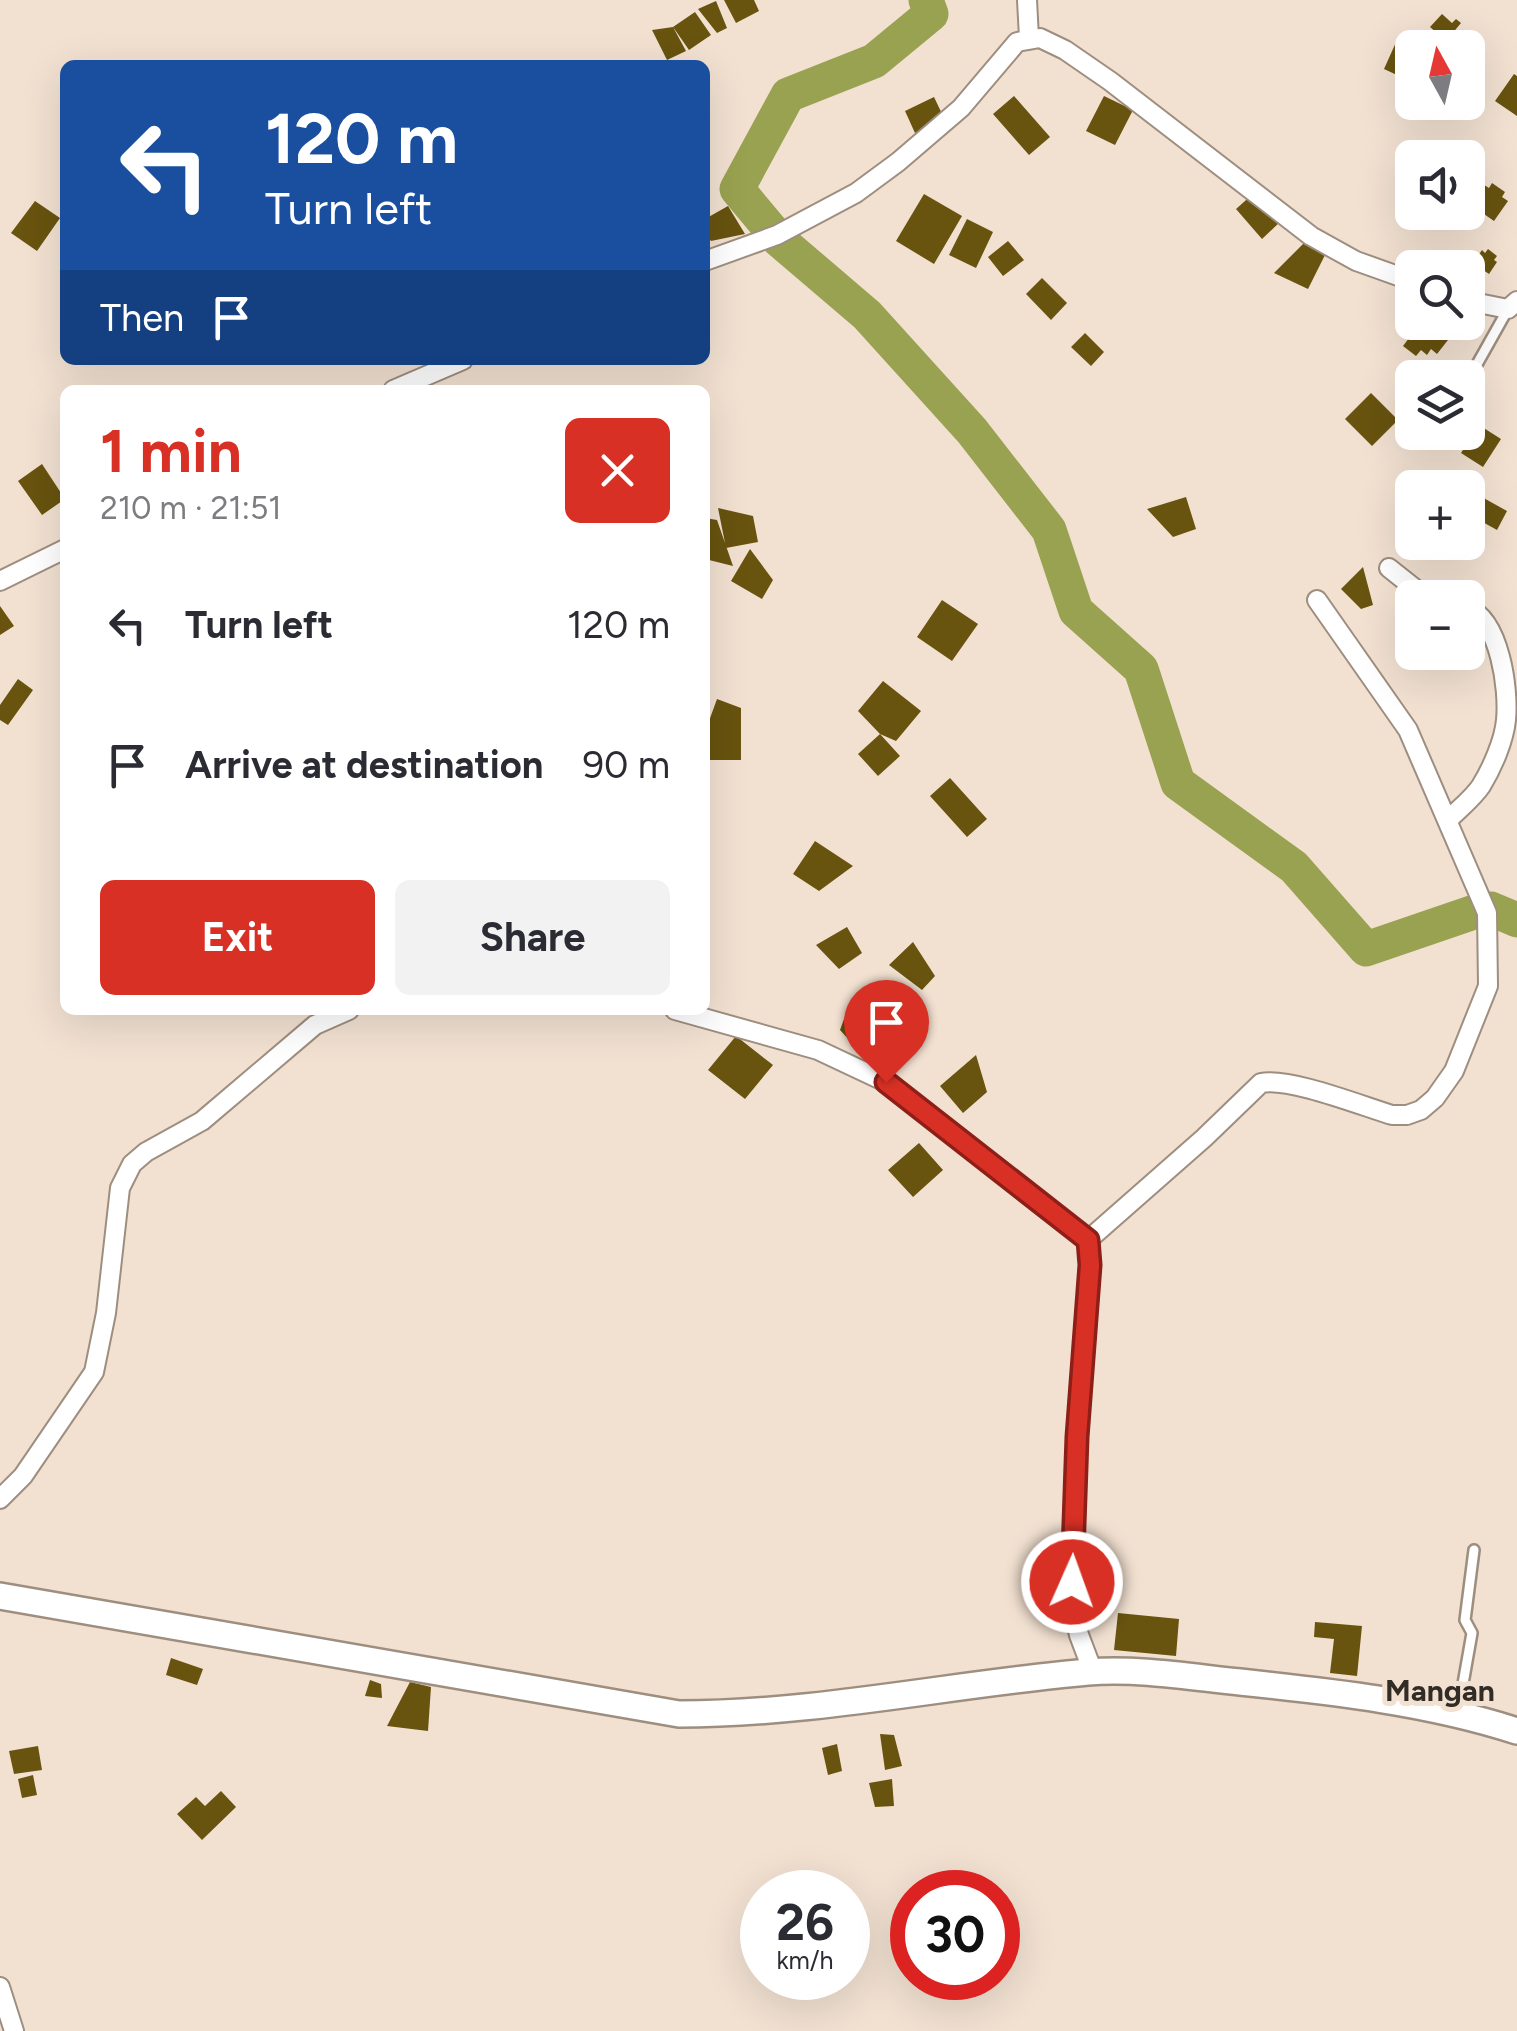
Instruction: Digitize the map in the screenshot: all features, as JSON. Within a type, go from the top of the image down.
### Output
[{"type":"street","points":[[1027,0],[1029,38]]},
{"type":"street","points":[[710,259],[776,235],[856,192],[961,108],[1016,42],[1040,38],[1110,81],[1311,236],[1356,261],[1395,276]]},
{"type":"street","points":[[1485,303],[1512,305]]},
{"type":"street","points":[[405,385],[451,365]]},
{"type":"street","points":[[0,581],[60,551]]},
{"type":"street","points":[[1389,568],[1404,580]]},
{"type":"street","points":[[1088,1240],[1261,1083],[1279,1082],[1392,1115],[1421,1110],[1454,1071],[1488,986],[1487,913],[1408,730],[1316,600]]},
{"type":"street","points":[[1448,820],[1480,788],[1506,722],[1499,649],[1485,626]]},
{"type":"street","points":[[0,1499],[23,1476],[94,1372],[106,1313],[120,1188],[132,1164],[202,1121],[315,1025],[338,1015]]},
{"type":"street","points":[[693,1015],[818,1050],[886,1082],[1088,1240],[1090,1265],[1077,1437],[1071,1602],[1079,1636],[1094,1672]]},
{"type":"street","points":[[0,1596],[679,1714],[740,1714],[1094,1672],[1182,1676],[1334,1692],[1458,1712],[1517,1730]]},
{"type":"street","points":[[0,1987],[14,2031]]},
{"type":"lane","points":[[1479,360],[1512,305]]},
{"type":"lane","points":[[1458,1712],[1471,1640],[1472,1629],[1465,1620],[1474,1550]]},
{"type":"building","points":[[724,0],[754,0],[759,11],[736,23]]},
{"type":"building","points":[[716,1],[727,28],[717,33],[698,9]]},
{"type":"building","points":[[695,12],[711,35],[689,50],[673,27]]},
{"type":"building","points":[[1442,14],[1452,23],[1456,19],[1461,23],[1455,30],[1430,27]]},
{"type":"building","points":[[673,27],[686,51],[667,60],[652,30]]},
{"type":"building","points":[[1395,44],[1395,74],[1384,69]]},
{"type":"building","points":[[1514,74],[1517,76],[1517,116],[1495,101]]},
{"type":"building","points":[[1014,96],[1050,137],[1029,155],[993,114]]},
{"type":"building","points":[[1104,96],[1133,110],[1115,145],[1086,131]]},
{"type":"building","points":[[934,97],[944,118],[915,133],[905,111]]},
{"type":"building","points":[[1492,183],[1505,192],[1502,197],[1508,201],[1494,221],[1485,215],[1485,185],[1489,188]]},
{"type":"building","points":[[1255,192],[1281,221],[1262,239],[1236,209]]},
{"type":"building","points":[[924,194],[962,216],[934,264],[896,241]]},
{"type":"building","points":[[35,201],[60,218],[37,251],[11,233]]},
{"type":"building","points":[[728,206],[745,234],[711,241],[710,216]]},
{"type":"building","points":[[967,219],[993,232],[976,268],[949,255]]},
{"type":"building","points":[[1311,236],[1327,251],[1308,289],[1274,273]]},
{"type":"building","points":[[1008,241],[1024,260],[1003,276],[988,257]]},
{"type":"building","points":[[1488,249],[1497,256],[1489,274],[1485,271]]},
{"type":"building","points":[[1042,278],[1067,303],[1051,320],[1026,294]]},
{"type":"building","points":[[1085,333],[1104,352],[1091,366],[1071,347]]},
{"type":"building","points":[[1408,340],[1448,340],[1437,354],[1431,349],[1427,355],[1421,350],[1416,356],[1403,346]]},
{"type":"building","points":[[1371,393],[1395,417],[1395,423],[1372,446],[1345,419]]},
{"type":"building","points":[[1485,429],[1501,439],[1483,467],[1461,453],[1485,450]]},
{"type":"building","points":[[42,464],[60,491],[60,502],[42,515],[18,481]]},
{"type":"building","points":[[1186,497],[1196,529],[1173,537],[1147,509]]},
{"type":"building","points":[[1485,499],[1507,511],[1497,530],[1485,523]]},
{"type":"building","points":[[718,508],[753,516],[758,542],[726,548]]},
{"type":"building","points":[[710,519],[717,520],[733,566],[710,560]]},
{"type":"building","points":[[750,549],[773,580],[762,599],[731,581]]},
{"type":"building","points":[[1363,567],[1373,605],[1361,609],[1341,589]]},
{"type":"building","points":[[942,600],[978,624],[952,661],[917,637]]},
{"type":"building","points":[[0,606],[14,626],[0,635]]},
{"type":"building","points":[[18,679],[33,690],[8,725],[0,720],[0,705]]},
{"type":"building","points":[[883,681],[921,711],[896,741],[880,734],[858,711]]},
{"type":"building","points":[[717,699],[741,708],[741,760],[710,760],[710,718]]},
{"type":"building","points":[[880,734],[900,756],[878,776],[858,754]]},
{"type":"building","points":[[950,778],[987,819],[967,837],[930,796]]},
{"type":"building","points":[[815,841],[853,866],[819,891],[793,874]]},
{"type":"building","points":[[847,927],[862,953],[839,969],[816,945]]},
{"type":"building","points":[[913,942],[935,976],[922,990],[889,965]]},
{"type":"building","points":[[850,1003],[899,1022],[863,1055],[840,1030]]},
{"type":"building","points":[[736,1036],[773,1065],[745,1099],[708,1070]]},
{"type":"building","points":[[976,1055],[987,1092],[963,1113],[940,1086]]},
{"type":"building","points":[[919,1143],[943,1170],[913,1197],[888,1170]]},
{"type":"building","points":[[1118,1613],[1179,1619],[1176,1656],[1114,1650]]},
{"type":"building","points":[[1315,1622],[1362,1626],[1357,1676],[1330,1673],[1334,1639],[1314,1637]]},
{"type":"building","points":[[171,1658],[203,1669],[197,1685],[166,1675]]},
{"type":"building","points":[[370,1680],[381,1684],[382,1698],[365,1696]]},
{"type":"building","points":[[410,1682],[431,1687],[428,1731],[387,1726]]},
{"type":"building","points":[[880,1734],[894,1735],[902,1766],[885,1770]]},
{"type":"building","points":[[837,1744],[842,1771],[828,1775],[822,1748]]},
{"type":"building","points":[[38,1746],[42,1770],[14,1774],[9,1751]]},
{"type":"building","points":[[33,1775],[37,1795],[22,1798],[18,1779]]},
{"type":"building","points":[[892,1779],[894,1806],[875,1807],[869,1783]]},
{"type":"building","points":[[221,1791],[236,1807],[202,1840],[177,1814],[196,1797],[205,1806]]},
{"type":"waterway","points":[[772,231],[737,189],[788,95],[874,61],[931,14],[926,0]]},
{"type":"waterway","points":[[778,239],[867,315],[972,431],[1049,530],[1076,611],[1141,669],[1178,783],[1294,867],[1366,949],[1480,910]]},
{"type":"waterway","points":[[1491,909],[1517,920]]},
{"type":"district","name":"Mangan","points":[[1440,1690]]},
{"type":"route","points":[[886,1082],[1088,1240],[1090,1265],[1077,1437],[1072,1582]]}]
